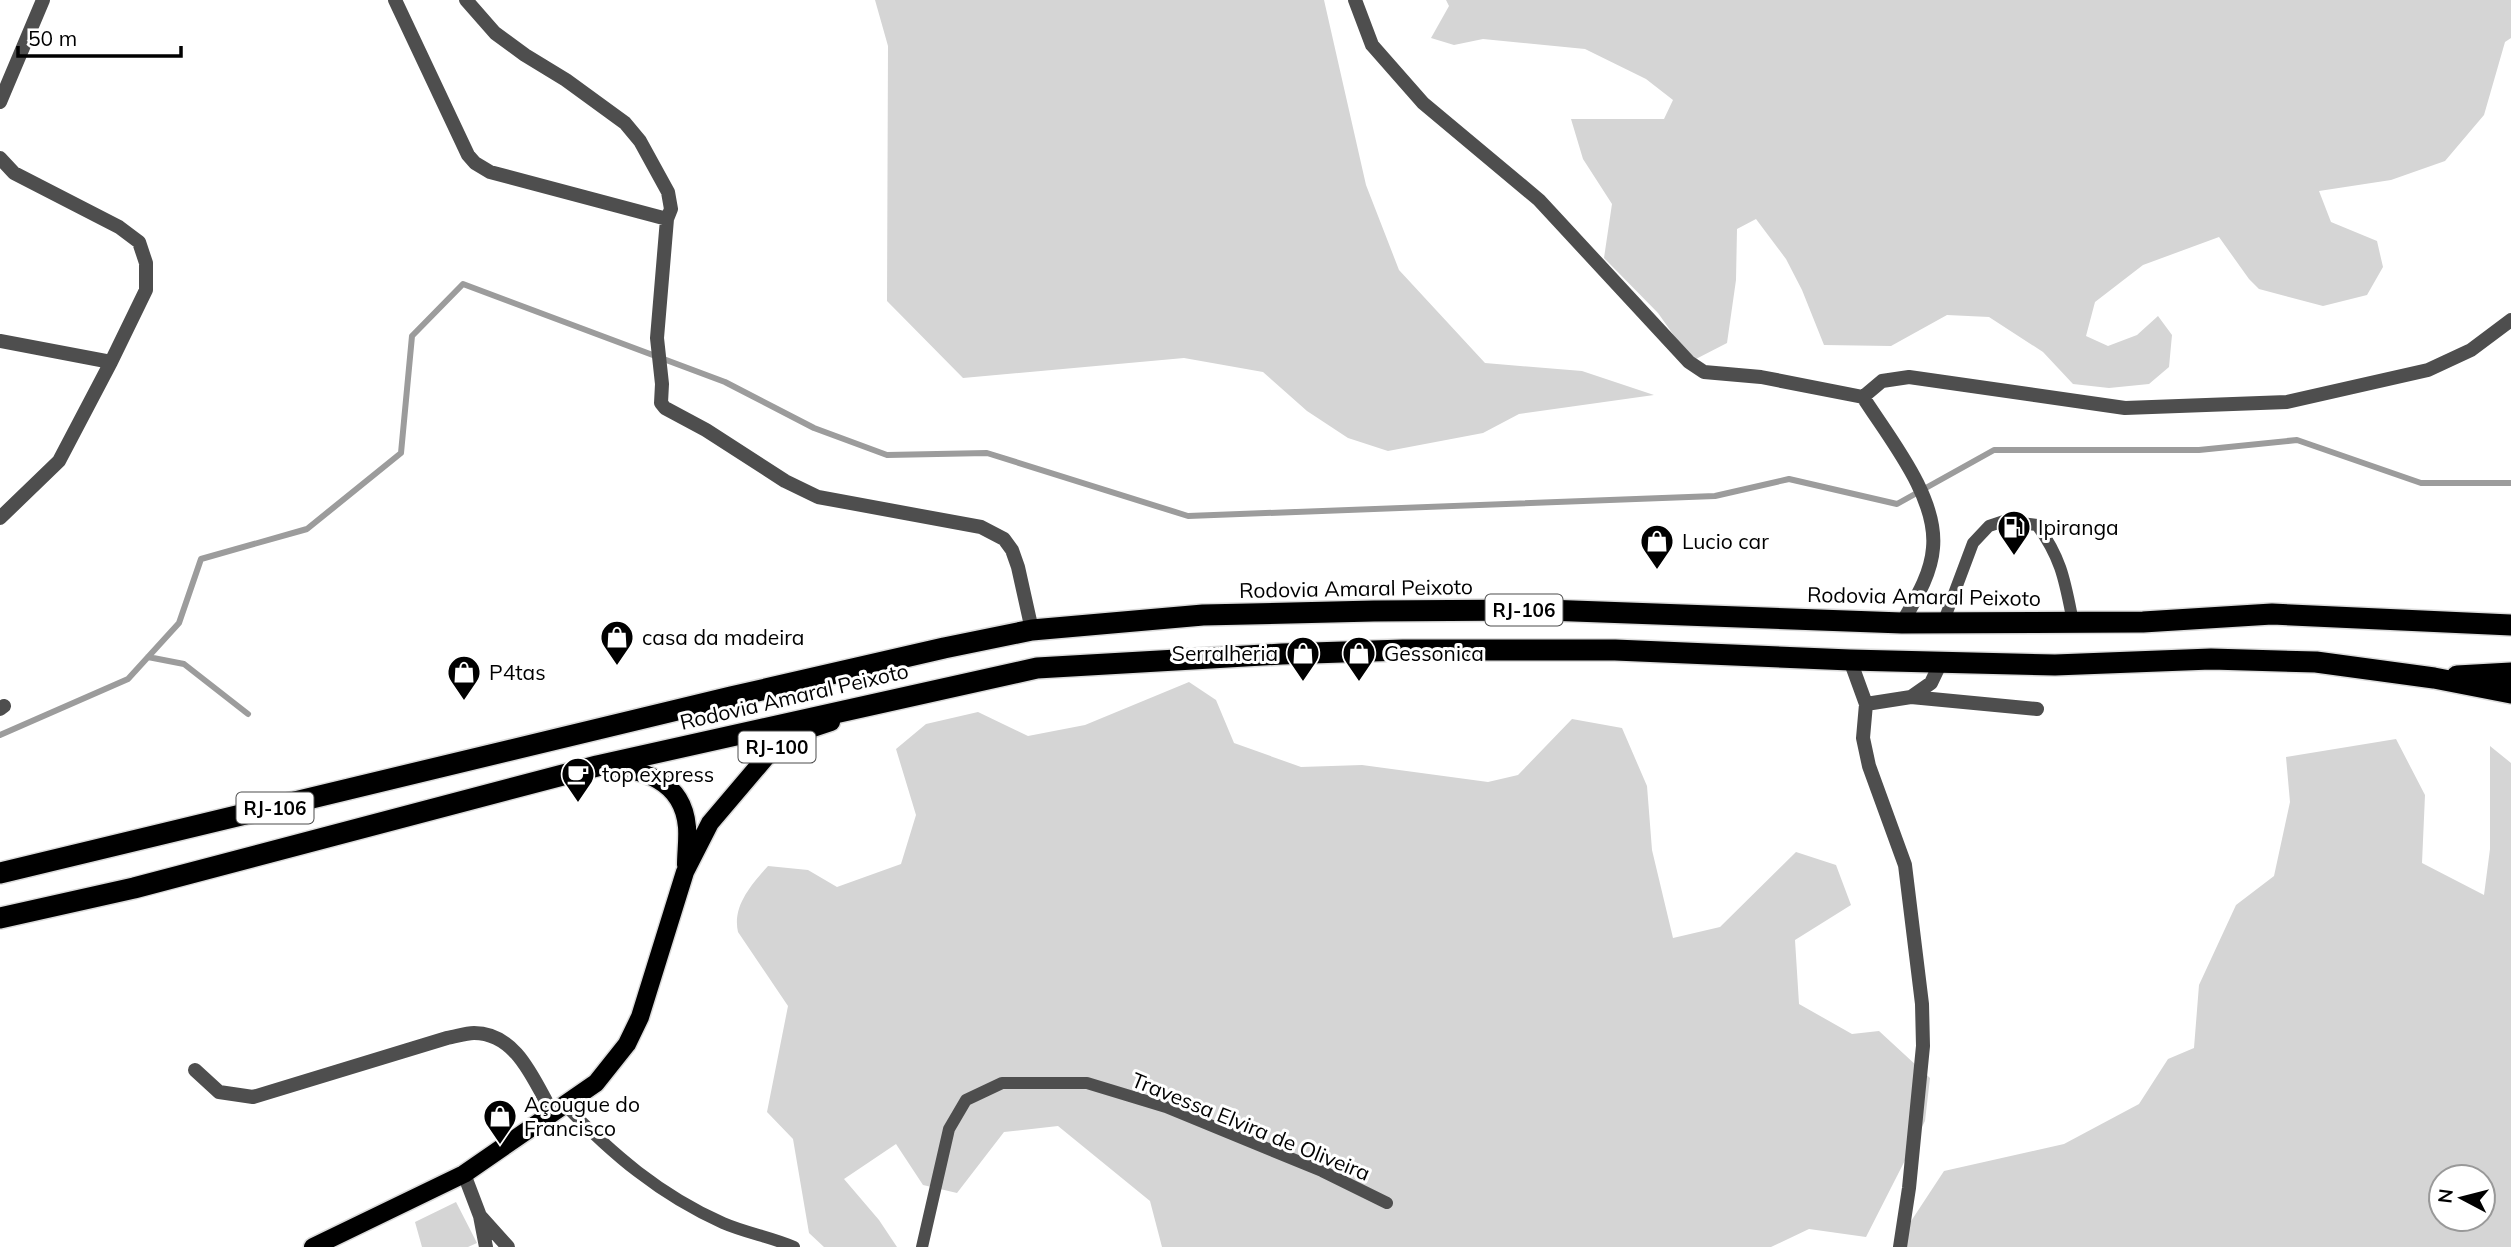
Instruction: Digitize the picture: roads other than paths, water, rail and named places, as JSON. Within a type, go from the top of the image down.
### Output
[{"type":"highway","name":"Rodovia Amaral Peixoto","points":[[0,873],[904,657],[1032,630],[1203,615],[1388,611],[1597,611],[1902,624],[2143,622],[2272,614],[2511,625]]},
{"type":"highway","points":[[2442,621],[2483,637],[2511,639]]},
{"type":"highway","name":"Rodovia Amaral Peixoto","points":[[597,766],[1037,668],[1282,654],[1403,650],[1615,650],[2055,665],[2211,659],[2316,662],[2434,678],[2511,693]]},
{"type":"highway","points":[[2434,678],[2504,671],[2511,673]]},
{"type":"highway","name":"RJ-106","points":[[0,918],[134,888],[597,766]]},
{"type":"main road","name":"RJ-100","points":[[313,1247],[464,1174],[596,1083],[627,1044],[640,1017],[685,872],[710,823],[772,750],[804,731],[924,692]]},
{"type":"main road","name":"RJ-100","points":[[597,766],[643,774],[674,791],[687,826],[685,872]]},
{"type":"street","points":[[0,102],[43,0]]},
{"type":"street","points":[[395,0],[456,132],[475,163],[490,172],[667,219]]},
{"type":"street","points":[[466,0],[495,33],[625,123],[640,141],[668,192],[671,209],[667,219],[657,338],[662,384],[661,403],[665,408],[706,430],[785,481],[818,497],[981,527],[1004,539],[1012,550],[1018,567],[1032,630]]},
{"type":"street","points":[[1355,0],[1372,45],[1423,103],[1539,200],[1689,362],[1704,372],[1761,377],[1863,397],[1912,474],[1932,523],[1933,549],[1922,587],[1902,624]]},
{"type":"street","points":[[0,158],[13,173],[119,227],[139,242],[146,262],[146,290],[59,461],[0,518]]},
{"type":"street","points":[[1863,397],[1882,381],[1909,377],[2125,408],[2287,402],[2428,370],[2471,350],[2511,320]]},
{"type":"street","points":[[0,341],[111,362]]},
{"type":"street","points":[[1850,660],[1866,705],[1863,738],[1869,766],[1905,865],[1922,1004],[1923,1046],[1909,1188],[1900,1247]]},
{"type":"street","points":[[1911,697],[1931,683],[1941,662]]},
{"type":"street","points":[[1866,705],[1911,697],[2037,709]]},
{"type":"street","points":[[195,1070],[219,1092],[253,1097],[447,1038],[474,1033],[503,1039],[559,1109]]},
{"type":"street","points":[[464,1174],[480,1216],[486,1247]]},
{"type":"street","points":[[480,1216],[508,1247]]},
{"type":"lane","points":[[1943,623],[1973,543],[1989,526],[2004,521],[2036,525],[2051,544],[2063,570],[2073,622]]},
{"type":"lane","name":"Travessa Elvira de Oliveira","points":[[922,1247],[949,1129],[966,1100],[1002,1083],[1087,1083],[1166,1107],[1322,1171],[1387,1203]]},
{"type":"lane","points":[[559,1109],[666,1194],[725,1224],[794,1247]]},
{"type":"waterway","points":[[0,735],[128,679],[179,623],[201,559],[307,529],[401,453],[412,336],[463,284],[725,382],[814,428],[887,455],[987,453],[1188,516],[1715,496],[1789,479],[1897,504],[1994,450],[2199,450],[2297,440],[2421,483],[2511,483]]},
{"type":"waterway","points":[[148,657],[184,664],[248,714]]},
{"type":"place","name":"Ipiranga","points":[[2014,557]]},
{"type":"place","name":"Lucio car","points":[[1657,571]]},
{"type":"place","name":"casa da madeira","points":[[617,667]]},
{"type":"place","name":"Serralheria","points":[[1303,683]]},
{"type":"place","name":"Gessonica","points":[[1359,683]]},
{"type":"place","name":"P4tas","points":[[464,702]]},
{"type":"place","name":"top express","points":[[578,804]]},
{"type":"place","name":"Açougue do Francisco","points":[[500,1146]]}]
